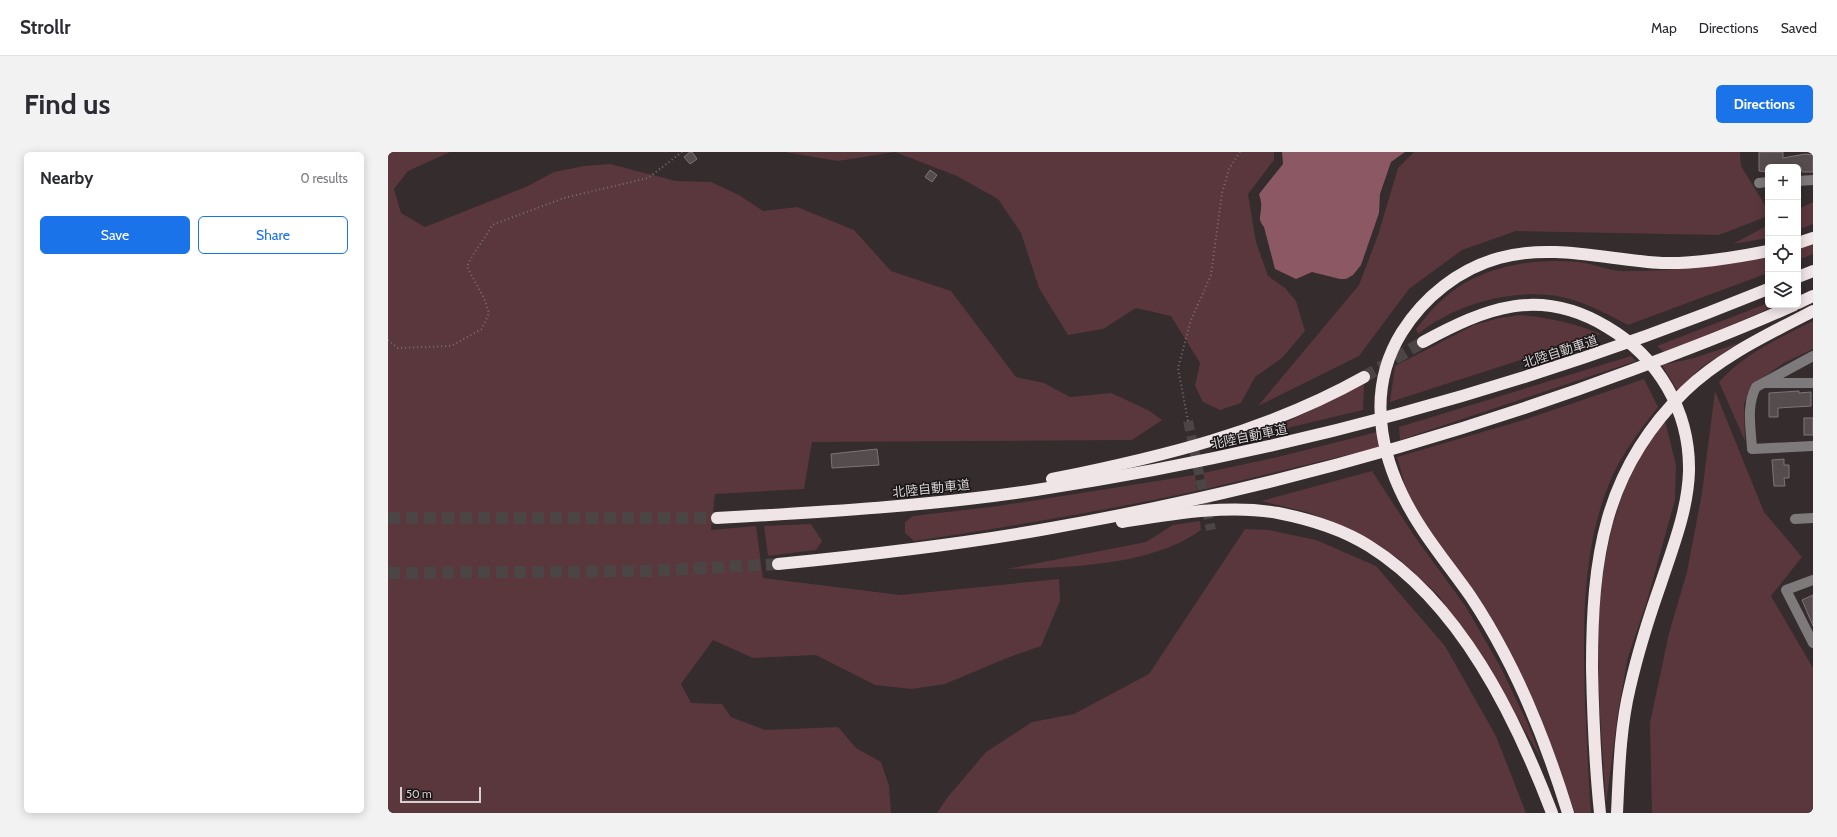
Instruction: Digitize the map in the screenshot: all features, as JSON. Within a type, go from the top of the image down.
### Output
[{"type":"highway","points":[[1801,242],[1813,238]]},
{"type":"highway","points":[[1568,813],[1544,740],[1505,655],[1470,597],[1422,529],[1395,482],[1388,463],[1382,436],[1380,403],[1382,384],[1395,344],[1421,306],[1458,275],[1480,264],[1501,257],[1525,253],[1578,254],[1662,263],[1732,258],[1765,252]]},
{"type":"highway","points":[[1801,276],[1813,271]]},
{"type":"highway","name":"北陸自動車道","points":[[717,518],[823,512],[941,502],[1034,490],[1133,474],[1312,437],[1504,384],[1674,326],[1765,290]]},
{"type":"highway","points":[[1801,302],[1813,296]]},
{"type":"highway","points":[[1423,342],[1461,321],[1479,314],[1514,306],[1546,305],[1572,311],[1596,320],[1617,333],[1637,349],[1654,366],[1674,399],[1682,420],[1688,446],[1689,471],[1685,502],[1678,532],[1649,616],[1630,688],[1619,751],[1617,813]]},
{"type":"highway","points":[[778,564],[864,555],[1037,530],[1139,511],[1235,490],[1347,462],[1458,430],[1565,395],[1670,356],[1787,308]]},
{"type":"highway","points":[[1600,813],[1593,728],[1594,595],[1602,536],[1618,486],[1646,437],[1664,413],[1685,390],[1707,372],[1736,353],[1813,311]]},
{"type":"highway","points":[[941,502],[1116,466],[1221,439],[1268,423],[1364,378]]},
{"type":"highway","points":[[864,555],[912,554],[1048,536],[1175,514],[1214,510],[1277,513],[1309,520],[1368,545],[1419,585],[1440,610],[1460,635],[1504,706],[1523,745],[1552,813]]},
{"type":"street","points":[[1801,181],[1813,180]]},
{"type":"street","points":[[1813,356],[1756,387],[1752,395],[1749,408],[1752,449],[1813,446]]},
{"type":"street","points":[[1763,384],[1813,383]]},
{"type":"street","points":[[1794,519],[1813,518]]},
{"type":"street","points":[[1813,580],[1786,590],[1813,643]]},
{"type":"path","points":[[388,340],[398,348],[451,346],[482,329],[489,313],[484,298],[467,266],[472,255],[486,238],[492,225],[564,198],[648,178],[682,152]]},
{"type":"path","points":[[1188,421],[1178,368],[1191,320],[1211,275],[1222,192],[1229,169],[1240,152]]},
{"type":"shaded area","points":[[388,152],[450,152],[408,171],[394,189],[401,213],[425,227],[528,186],[554,172],[584,166],[610,164],[676,181],[711,182],[739,195],[763,211],[797,207],[854,230],[891,271],[951,291],[1016,377],[1044,383],[1070,397],[1111,393],[1148,410],[1162,420],[1132,440],[812,442],[804,489],[715,494],[711,530],[756,526],[763,578],[900,595],[1059,579],[1060,601],[1041,646],[1007,658],[945,684],[912,689],[875,685],[816,655],[753,658],[713,640],[681,684],[691,703],[722,704],[731,717],[765,730],[838,727],[856,748],[881,762],[889,786],[891,813],[388,813]]},
{"type":"shaded area","points":[[785,152],[895,152],[838,161]]},
{"type":"shaded area","points":[[895,152],[1274,152],[1274,160],[1248,194],[1256,242],[1268,276],[1285,288],[1296,301],[1305,331],[1282,358],[1255,377],[1241,403],[1220,410],[1203,402],[1195,386],[1200,363],[1171,316],[1136,308],[1103,329],[1068,335],[1039,288],[1021,233],[998,199],[957,176]]},
{"type":"shaded area","points":[[1282,152],[1405,152],[1391,162],[1380,194],[1379,213],[1361,265],[1353,275],[1346,279],[1340,279],[1312,272],[1296,279],[1275,269],[1264,227],[1260,219],[1261,204],[1259,194],[1283,164]]},
{"type":"shaded area","points":[[1414,152],[1740,152],[1741,166],[1765,205],[1765,217],[1719,235],[1516,231],[1462,250],[1409,289],[1359,356],[1258,406],[1359,285],[1378,235],[1398,168]]},
{"type":"shaded area","points":[[1813,202],[1813,224],[1801,229],[1801,208]]},
{"type":"shaded area","points":[[1765,227],[1765,239],[1733,244]]},
{"type":"shaded area","points":[[1813,242],[1813,254],[1801,259],[1801,247]]},
{"type":"shaded area","points":[[1765,257],[1765,274],[1628,325],[1579,302],[1558,296],[1531,294],[1514,295],[1479,302],[1447,316],[1418,334],[1416,329],[1435,307],[1456,288],[1489,272],[1524,263],[1560,261],[1583,263],[1620,271],[1676,269]]},
{"type":"shaded area","points":[[1765,304],[1765,308],[1769,308],[1665,353],[1657,346]]},
{"type":"shaded area","points":[[1521,315],[1562,322],[1601,334],[1390,402],[1395,366],[1474,325],[1499,318]]},
{"type":"shaded area","points":[[1813,321],[1813,349],[1784,363],[1752,385],[1744,404],[1745,441],[1719,382],[1751,354]]},
{"type":"shaded area","points":[[1739,343],[1702,367],[1677,390],[1662,365],[1694,358]]},
{"type":"shaded area","points":[[1631,356],[1636,361],[1400,440],[1399,427]]},
{"type":"shaded area","points":[[1644,379],[1658,407],[1639,432],[1616,468],[1602,504],[1594,531],[1589,559],[1584,616],[1584,645],[1585,701],[1591,813],[1575,813],[1540,715],[1506,646],[1465,578],[1428,529],[1407,493],[1397,457],[1520,421]]},
{"type":"shaded area","points":[[1364,384],[1363,410],[1279,430],[1261,432],[1281,425]]},
{"type":"shaded area","points":[[1715,391],[1764,512],[1802,557],[1771,596],[1813,668],[1813,813],[1652,813],[1650,723],[1669,633],[1687,572],[1702,493]]},
{"type":"shaded area","points":[[1665,421],[1676,465],[1675,500],[1647,601],[1628,657],[1618,712],[1606,804],[1598,655],[1600,605],[1606,555],[1618,508],[1637,463]]},
{"type":"shaded area","points":[[1377,432],[1380,447],[1206,489],[1203,473],[1278,457]]},
{"type":"shaded area","points":[[1372,471],[1413,534],[1466,607],[1500,666],[1527,722],[1542,760],[1483,658],[1438,595],[1399,559],[1352,530],[1307,512],[1261,501]]},
{"type":"shaded area","points":[[1195,475],[1197,491],[1162,498],[1056,518],[914,541],[905,533],[905,522],[913,516],[998,506]]},
{"type":"shaded area","points":[[1200,521],[1201,530],[1181,542],[1134,558],[1081,566],[1007,569],[1146,542],[1173,525]]},
{"type":"shaded area","points":[[811,524],[822,541],[816,550],[768,556],[764,526]]},
{"type":"shaded area","points":[[1245,529],[1269,530],[1316,540],[1376,566],[1445,646],[1496,736],[1526,813],[937,813],[947,798],[986,752],[1032,722],[1074,714],[1149,674]]},
{"type":"building","points":[[692,152],[697,159],[690,164],[684,157]]},
{"type":"building","points":[[1759,152],[1783,152],[1783,158],[1805,154],[1813,155],[1813,172],[1802,172],[1801,164],[1765,164],[1765,172],[1759,171]]},
{"type":"building","points":[[930,170],[937,175],[932,182],[925,177]]},
{"type":"building","points":[[1799,391],[1799,393],[1811,392],[1811,406],[1778,408],[1778,417],[1769,417],[1769,393]]},
{"type":"building","points":[[1804,418],[1813,418],[1813,435],[1804,435]]},
{"type":"building","points":[[877,449],[879,465],[832,468],[831,454]]},
{"type":"building","points":[[1784,459],[1784,465],[1789,465],[1789,478],[1784,478],[1785,486],[1774,486],[1772,460]]},
{"type":"building","points":[[1813,595],[1813,626],[1802,600]]},
{"type":"tunnel","points":[[1364,377],[1423,342]]},
{"type":"tunnel","points":[[1188,421],[1211,530]]},
{"type":"tunnel","points":[[388,518],[717,518]]},
{"type":"tunnel","points":[[388,573],[650,571],[778,564]]}]
